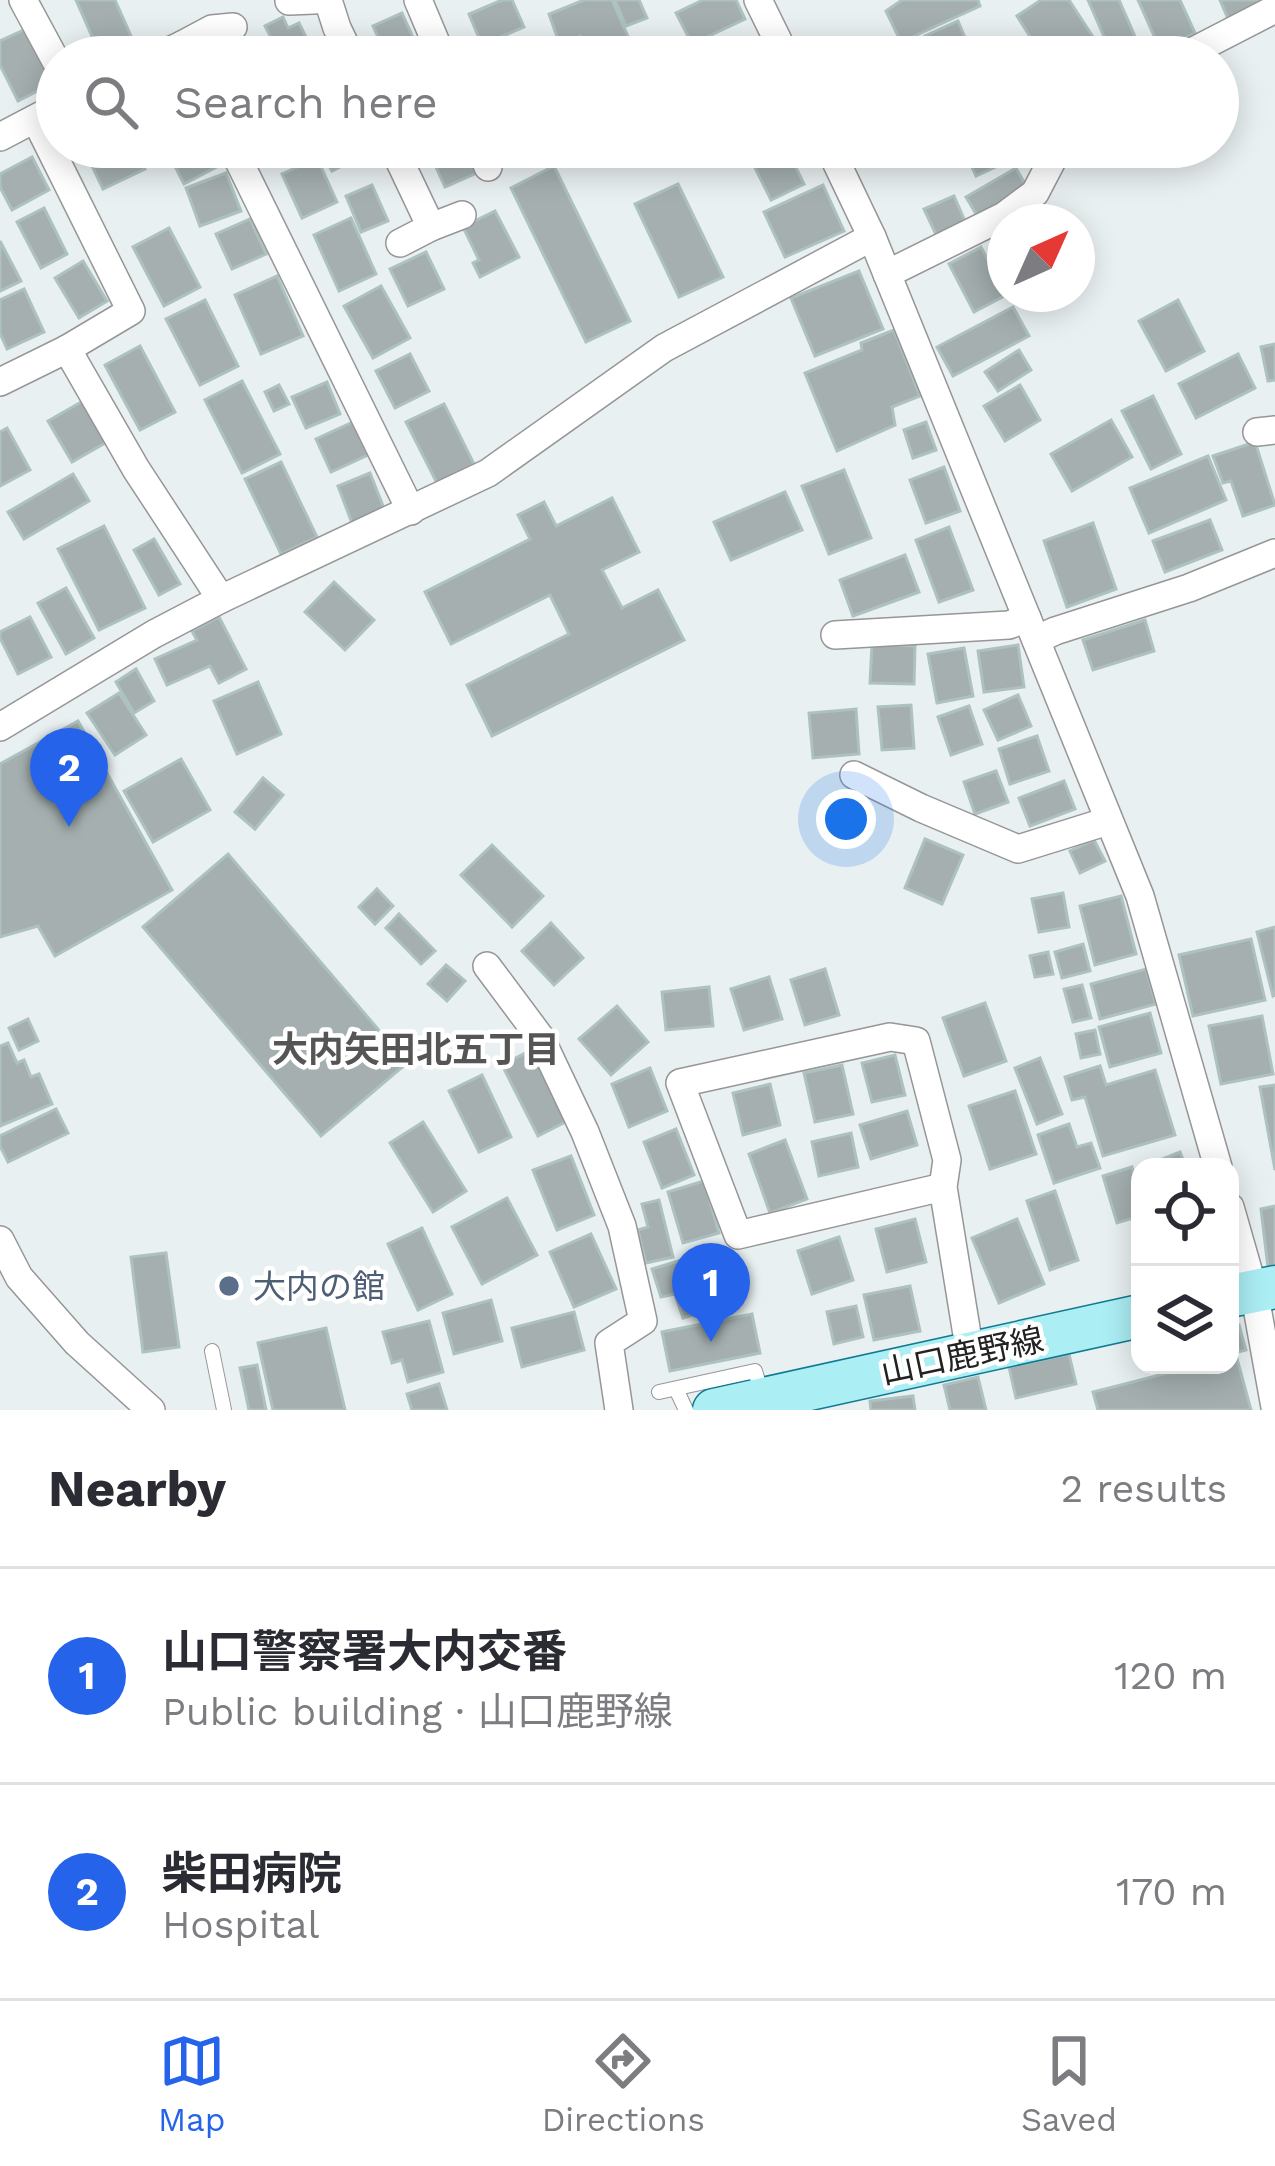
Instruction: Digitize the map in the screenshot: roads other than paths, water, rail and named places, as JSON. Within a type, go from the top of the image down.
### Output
[{"type":"main road","name":"山口鹿野線","points":[[714,1410],[1131,1318]]},
{"type":"street","points":[[23,0],[42,36]]},
{"type":"street","points":[[289,1],[314,0]]},
{"type":"street","points":[[328,0],[341,36]]},
{"type":"street","points":[[418,0],[433,36]]},
{"type":"street","points":[[758,0],[775,36]]},
{"type":"street","points":[[1223,36],[1275,9]]},
{"type":"street","points":[[202,36],[212,29],[233,27]]},
{"type":"street","points":[[0,137],[36,119]]},
{"type":"street","points":[[0,382],[68,349],[131,310],[69,168]]},
{"type":"street","points":[[242,168],[411,511]]},
{"type":"street","points":[[403,168],[431,227]]},
{"type":"street","points":[[839,168],[872,237],[1140,896],[1216,1158]]},
{"type":"street","points":[[887,274],[1004,216],[1035,193],[1048,168]]},
{"type":"street","points":[[400,243],[462,215]]},
{"type":"street","points":[[0,727],[221,598],[488,473],[664,348],[872,237]]},
{"type":"street","points":[[68,349],[136,469],[221,598]]},
{"type":"street","points":[[835,635],[1009,626],[1055,631],[1189,588],[1275,553]]},
{"type":"street","points":[[854,775],[1018,849],[1108,821]]},
{"type":"street","points":[[487,966],[540,1037],[622,1226],[643,1322],[609,1343],[620,1410]]},
{"type":"street","points":[[944,1187],[738,1235],[680,1083],[890,1037],[916,1041],[947,1160],[944,1187],[970,1353]]},
{"type":"street","points":[[0,1240],[19,1277],[77,1342],[151,1410]]},
{"type":"street","points":[[1239,1240],[1275,1407]]},
{"type":"lane","points":[[212,1352],[224,1410]]},
{"type":"lane","points":[[659,1392],[755,1371],[763,1398]]},
{"type":"lane","points":[[676,1389],[686,1410]]},
{"type":"place","name":"柴田病院","points":[[69,827]]},
{"type":"place","name":"大内の館","points":[[229,1286]]},
{"type":"place","name":"山口警察署大内交番","points":[[711,1342]]},
{"type":"district","name":"大内矢田北五丁目","points":[[416,1049]]}]
